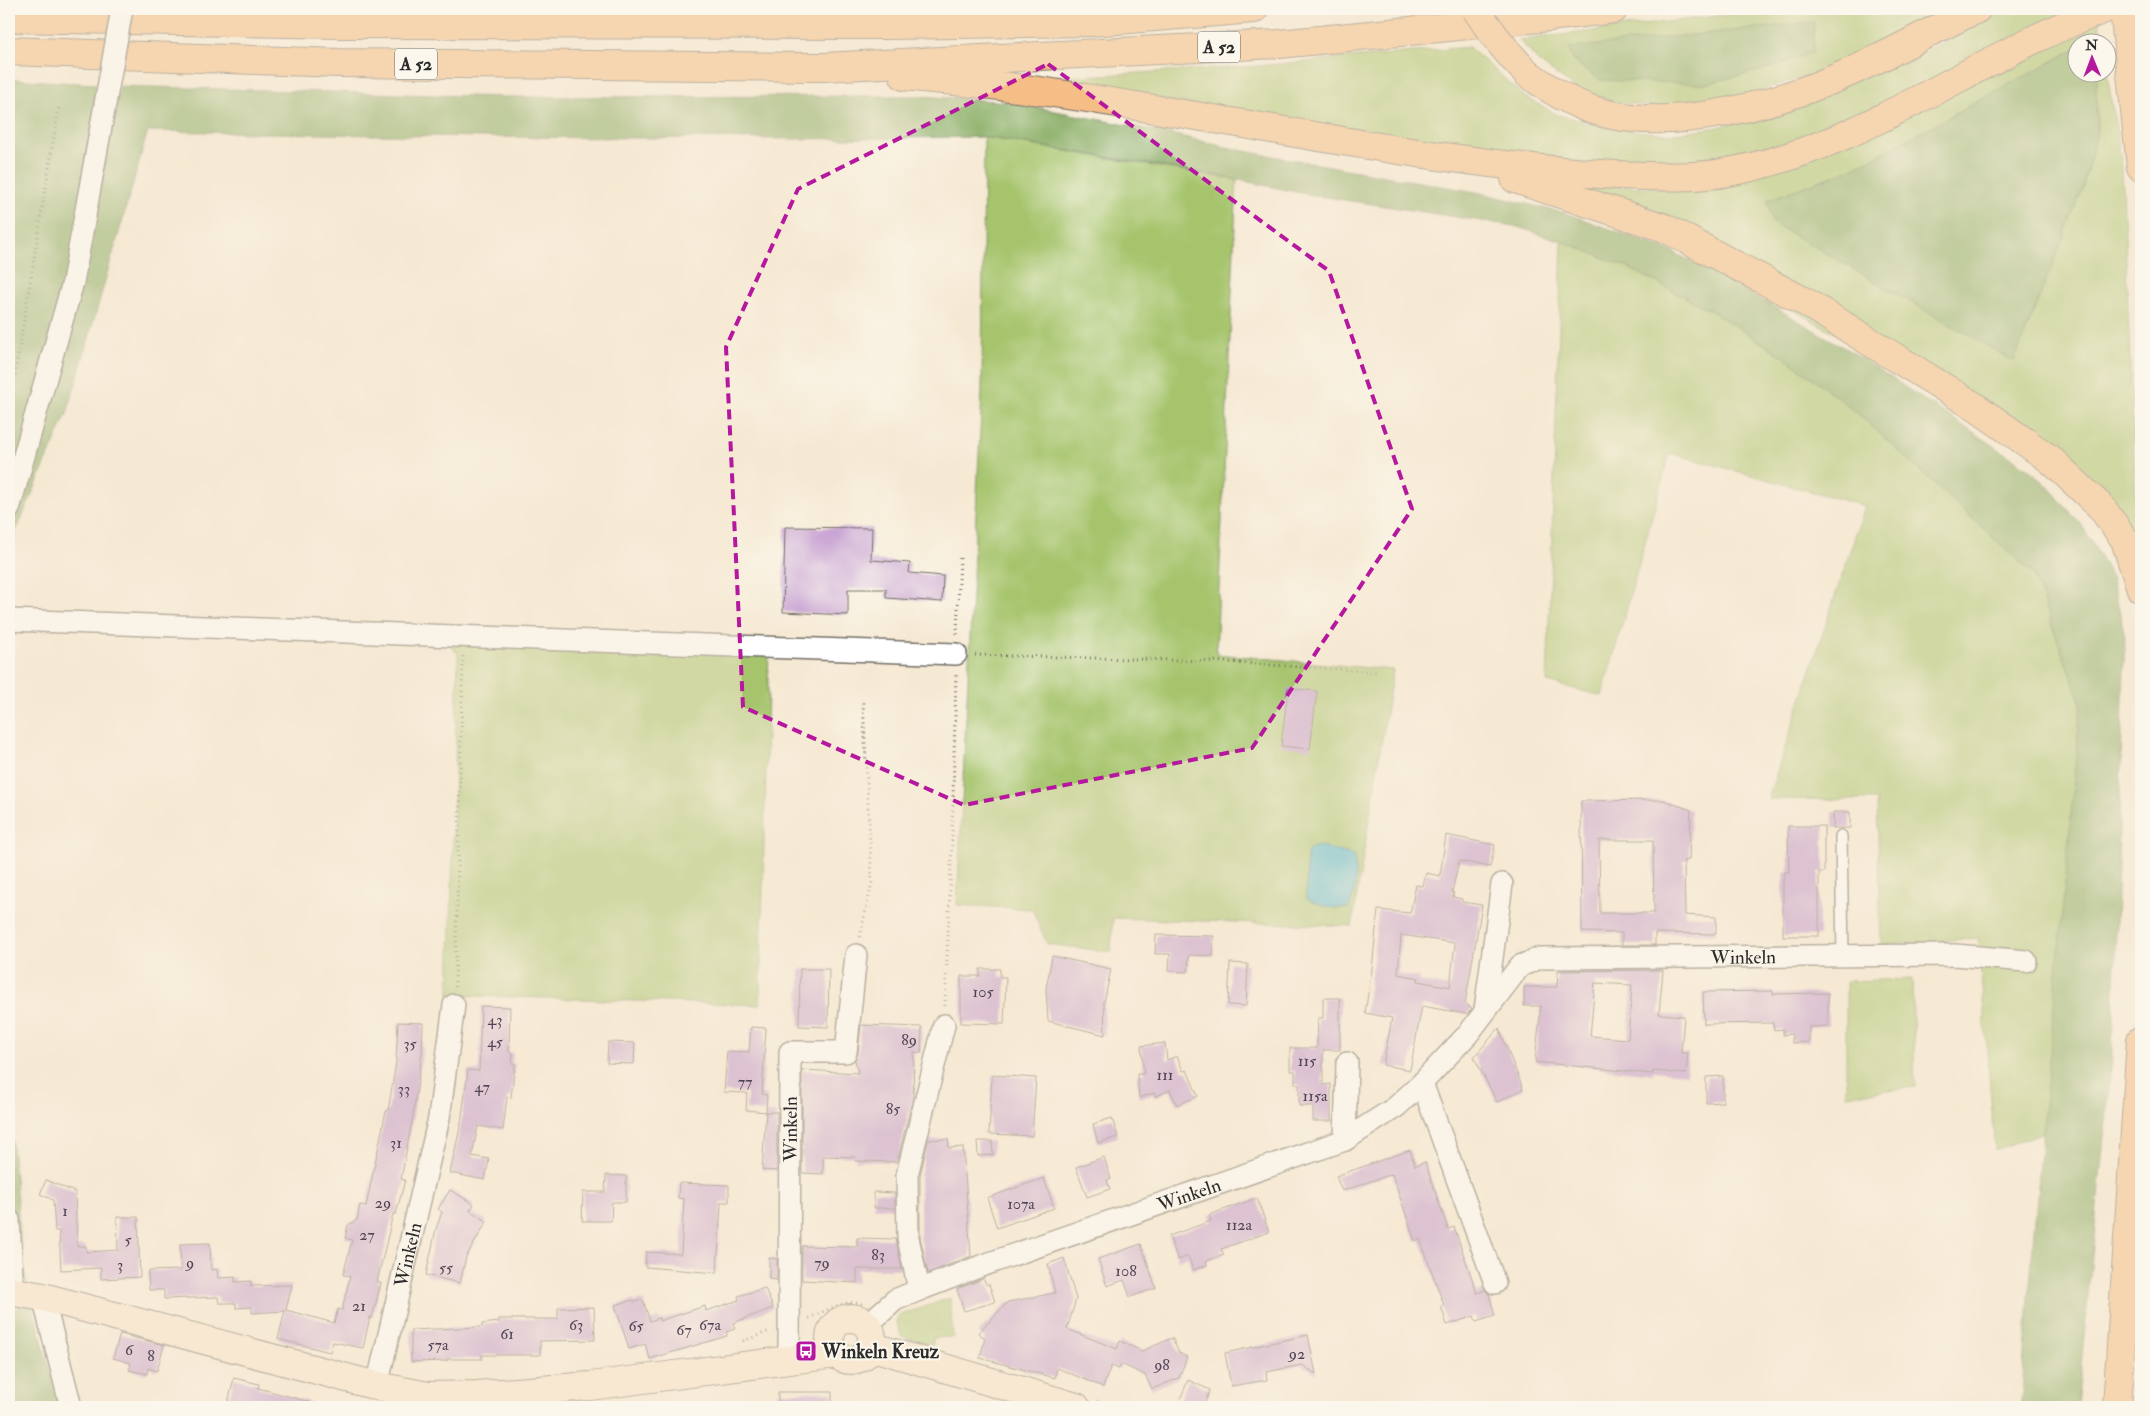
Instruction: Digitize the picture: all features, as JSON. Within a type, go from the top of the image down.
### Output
[{"type":"highway","points":[[887,26],[961,9]]},
{"type":"highway","name":"A 52","points":[[9,18],[349,24],[887,26],[1092,22],[1254,9]]},
{"type":"highway","points":[[1476,9],[1490,32],[1506,52],[1527,73],[1548,89],[1593,110],[1640,119],[1687,117],[1729,111],[1779,99],[1835,79],[1977,9]]},
{"type":"highway","name":"A 52","points":[[9,51],[339,63],[823,67],[1279,44],[1614,9]]},
{"type":"highway","points":[[823,67],[1044,92],[1447,158],[1588,173],[1655,176],[1727,173],[1804,152],[1850,134],[1901,110],[2043,34],[2105,9]]},
{"type":"highway","points":[[2124,9],[2141,166]]},
{"type":"highway","points":[[1447,158],[1564,193],[1665,228],[1807,303],[1897,358],[1974,406],[2052,460],[2066,473],[2101,507],[2125,540],[2141,590]]},
{"type":"highway","points":[[2117,1407],[2141,1040]]},
{"type":"street","points":[[9,509],[73,282],[122,9]]},
{"type":"street","points":[[9,620],[956,654]]},
{"type":"street","points":[[1485,1012],[1502,884]]},
{"type":"street","name":"Winkeln","points":[[789,1360],[790,1052],[846,1052],[856,955]]},
{"type":"street","name":"Winkeln","points":[[9,1291],[42,1297],[377,1386],[428,1396],[477,1395],[590,1386],[836,1354],[847,1360],[854,1360],[866,1355],[872,1329],[895,1300],[981,1266],[1345,1140],[1396,1106],[1422,1082],[1468,1034],[1520,966],[1540,958],[1955,955],[2026,961]]},
{"type":"street","name":"Winkeln","points":[[377,1386],[439,1118],[454,1005]]},
{"type":"street","points":[[919,1290],[908,1238],[907,1175],[944,1025]]},
{"type":"street","points":[[1345,1140],[1347,1063]]},
{"type":"street","points":[[1422,1082],[1495,1283]]},
{"type":"street","points":[[9,1220],[12,1275],[9,1291]]},
{"type":"street","points":[[42,1297],[71,1407]]},
{"type":"street","points":[[872,1329],[1083,1402]]},
{"type":"lane","points":[[1841,836],[1843,956]]},
{"type":"path","points":[[9,410],[59,107]]},
{"type":"path","points":[[944,1025],[952,841],[960,557]]},
{"type":"path","points":[[454,1005],[463,636]]},
{"type":"path","points":[[956,654],[1211,661],[1379,672]]},
{"type":"path","points":[[856,955],[868,908],[872,882],[863,702]]},
{"type":"path","points":[[735,1344],[844,1304],[856,1302],[867,1306],[872,1329]]},
{"type":"path","points":[[1083,1402],[1114,1407]]},
{"type":"highlighted area","points":[[1048,64],[1329,271],[1412,509],[1252,748],[964,805],[743,707],[726,347],[798,189]]},
{"type":"green space","points":[[1774,9],[1956,9],[1855,61],[1746,95],[1666,108],[1615,102],[1575,88],[1539,62],[1519,40]]},
{"type":"green space","points":[[2010,9],[2072,9],[1891,103],[1743,161],[1585,167],[1027,79],[1246,67],[1469,47],[1525,97],[1558,115],[1610,128],[1668,134],[1718,127],[1775,112],[1915,56]]},
{"type":"green space","points":[[2100,21],[2102,32],[2075,32]]},
{"type":"green space","points":[[1814,22],[1813,52],[1770,68],[1705,84],[1600,80],[1573,61],[1569,48]]},
{"type":"green space","points":[[2068,35],[2068,53],[1854,168],[1768,200],[2014,361],[2082,190],[2097,132],[2096,82],[2108,82],[2122,165],[2138,552],[2054,453],[1562,183],[1680,189],[2022,55]]},
{"type":"green space","points":[[2068,53],[2068,82],[2096,82],[2097,132],[2082,190],[2014,361],[1773,223],[1767,200],[1854,168]]},
{"type":"green space","points":[[9,79],[96,84],[92,130],[110,133],[120,86],[507,97],[921,96],[1010,102],[1162,132],[1244,151],[1476,192],[1565,213],[1672,251],[1757,297],[1855,354],[2026,467],[2046,484],[2083,527],[2111,575],[2125,636],[2112,1057],[2077,1407],[2021,1407],[2034,1230],[2081,703],[2033,574],[1854,410],[1789,360],[1710,310],[1627,267],[1562,241],[1514,226],[1306,194],[1215,175],[984,137],[793,139],[485,137],[148,131],[67,414],[9,547]]},
{"type":"green space","points":[[984,137],[1237,180],[1216,654],[1393,670],[1352,926],[1113,918],[1111,952],[1047,944],[1032,909],[957,905],[982,392]]},
{"type":"green space","points":[[1562,241],[1627,267],[1710,310],[1789,360],[1854,410],[2033,574],[2081,703],[2044,1132],[1995,1150],[1978,938],[1881,945],[1877,800],[1768,799],[1865,506],[1670,453],[1602,696],[1547,682]]},
{"type":"green space","points":[[447,642],[769,647],[760,1005],[449,995],[458,654]]},
{"type":"green space","points":[[1912,979],[1915,1087],[1846,1095],[1846,981]]},
{"type":"green space","points":[[9,1109],[23,1267],[59,1407],[9,1407]]},
{"type":"green space","points":[[950,1298],[953,1337],[933,1338],[933,1345],[901,1336],[896,1321],[898,1316]]},
{"type":"water","points":[[1317,846],[1353,855],[1356,882],[1349,908],[1327,907],[1316,904],[1306,898],[1307,855],[1310,849]]},
{"type":"building","points":[[785,527],[872,528],[871,560],[910,563],[909,573],[943,576],[942,602],[886,598],[886,589],[848,589],[848,615],[783,612]]},
{"type":"building","points":[[1288,688],[1317,691],[1310,749],[1281,746]]},
{"type":"building","points":[[1663,800],[1691,810],[1689,860],[1684,860],[1685,915],[1716,917],[1716,934],[1655,933],[1655,945],[1622,945],[1622,933],[1582,932],[1581,801]],"holes":[[[1599,840],[1653,840],[1654,913],[1600,913]]]},
{"type":"building","points":[[1833,812],[1850,812],[1850,828],[1833,828]]},
{"type":"building","points":[[1788,826],[1824,826],[1824,872],[1819,872],[1819,936],[1783,936],[1783,881],[1785,872],[1789,872]]},
{"type":"building","points":[[1446,835],[1495,845],[1490,867],[1459,861],[1452,892],[1454,893],[1453,897],[1462,899],[1462,902],[1482,905],[1465,1004],[1472,1009],[1467,1014],[1422,1006],[1410,1070],[1383,1065],[1392,1018],[1365,1013],[1378,910],[1410,913],[1416,885],[1423,886],[1426,873],[1440,876]],"holes":[[[1401,935],[1455,943],[1450,987],[1418,981],[1419,978],[1398,974]]]},
{"type":"building","points":[[1156,935],[1214,936],[1213,956],[1189,955],[1188,972],[1169,971],[1170,954],[1155,954]]},
{"type":"building","points":[[1052,956],[1111,969],[1104,1002],[1105,1035],[1048,1021],[1046,989]]},
{"type":"building","points":[[1230,963],[1248,964],[1246,1006],[1228,1005]]},
{"type":"building","points":[[800,969],[829,969],[828,1027],[799,1026]]},
{"type":"building","points":[[980,969],[1000,969],[1000,977],[1006,977],[1004,1024],[961,1023],[961,976],[980,976]]},
{"type":"building","points":[[1663,970],[1659,1014],[1684,1016],[1681,1053],[1688,1053],[1686,1074],[1653,1071],[1653,1074],[1535,1062],[1541,1006],[1524,1006],[1524,987],[1557,987],[1558,971]],"holes":[[[1595,983],[1632,985],[1628,1039],[1590,1036]]]},
{"type":"building","points":[[1773,991],[1773,994],[1828,993],[1828,1026],[1809,1027],[1809,1042],[1792,1043],[1792,1034],[1783,1035],[1783,1029],[1774,1030],[1773,1023],[1704,1024],[1703,992]]},
{"type":"building","points":[[1323,998],[1340,998],[1340,1050],[1323,1050],[1323,1085],[1331,1084],[1331,1121],[1313,1121],[1313,1106],[1299,1106],[1299,1085],[1295,1084],[1295,1071],[1290,1071],[1290,1048],[1317,1048],[1318,1018],[1323,1018]]},
{"type":"building","points":[[481,1006],[510,1007],[509,1052],[513,1053],[512,1063],[515,1064],[511,1098],[507,1097],[503,1130],[478,1126],[472,1156],[489,1159],[485,1180],[450,1173],[461,1123],[468,1070],[479,1071]]},
{"type":"building","points":[[398,1022],[423,1023],[422,1052],[413,1116],[401,1179],[405,1180],[396,1214],[393,1214],[377,1282],[381,1283],[372,1318],[370,1317],[363,1348],[333,1342],[330,1352],[278,1339],[285,1311],[252,1313],[252,1307],[236,1308],[236,1303],[219,1303],[218,1297],[164,1299],[164,1290],[149,1290],[148,1271],[181,1270],[180,1244],[210,1243],[211,1270],[217,1269],[218,1278],[235,1277],[235,1282],[251,1281],[251,1286],[292,1285],[286,1310],[334,1323],[338,1309],[342,1310],[350,1276],[343,1275],[352,1240],[345,1238],[348,1225],[357,1220],[360,1205],[366,1206],[386,1111],[388,1111],[396,1062]]},
{"type":"building","points":[[861,1025],[922,1027],[921,1053],[914,1052],[913,1097],[897,1162],[855,1161],[856,1157],[823,1156],[823,1174],[802,1173],[802,1070],[858,1073],[855,1060],[858,1053]]},
{"type":"building","points":[[751,1027],[766,1028],[762,1094],[767,1095],[766,1112],[746,1110],[747,1093],[724,1092],[727,1051],[749,1052]]},
{"type":"building","points":[[1499,1028],[1523,1089],[1497,1102],[1474,1057]]},
{"type":"building","points":[[608,1042],[635,1043],[634,1064],[607,1063]]},
{"type":"building","points":[[1165,1043],[1167,1060],[1177,1056],[1183,1071],[1187,1070],[1198,1096],[1177,1105],[1170,1090],[1155,1097],[1154,1093],[1139,1098],[1137,1074],[1144,1074],[1141,1046]]},
{"type":"building","points":[[992,1075],[1036,1078],[1032,1136],[989,1134]]},
{"type":"building","points":[[1723,1076],[1723,1102],[1706,1103],[1706,1077]]},
{"type":"building","points":[[766,1112],[777,1112],[777,1171],[762,1170]]},
{"type":"building","points":[[1112,1118],[1118,1137],[1098,1143],[1093,1124]]},
{"type":"building","points":[[948,1139],[949,1148],[963,1147],[971,1256],[928,1273],[920,1237],[920,1176],[928,1140]]},
{"type":"building","points":[[977,1141],[992,1141],[993,1155],[978,1156]]},
{"type":"building","points":[[1410,1150],[1415,1166],[1425,1162],[1448,1229],[1454,1227],[1477,1293],[1485,1290],[1489,1294],[1495,1316],[1476,1322],[1474,1316],[1447,1325],[1441,1306],[1444,1305],[1420,1239],[1415,1241],[1392,1174],[1342,1191],[1336,1176]]},
{"type":"building","points":[[1104,1157],[1111,1179],[1107,1180],[1110,1189],[1087,1197],[1076,1167]]},
{"type":"building","points":[[606,1175],[626,1176],[626,1202],[612,1202],[611,1221],[582,1221],[583,1192],[605,1192]]},
{"type":"building","points":[[1044,1178],[1054,1208],[997,1228],[987,1198]]},
{"type":"building","points":[[46,1180],[75,1192],[77,1246],[86,1246],[86,1252],[118,1250],[117,1217],[138,1217],[140,1277],[101,1279],[101,1268],[61,1270],[59,1231],[55,1231],[53,1200],[40,1194]]},
{"type":"building","points":[[679,1183],[729,1185],[729,1202],[721,1202],[717,1273],[645,1267],[646,1252],[681,1254],[684,1199],[678,1198]]},
{"type":"building","points":[[450,1190],[474,1204],[470,1211],[487,1221],[466,1257],[460,1283],[426,1275],[436,1229],[442,1212],[438,1209]]},
{"type":"building","points":[[874,1192],[895,1193],[895,1208],[874,1208]]},
{"type":"building","points":[[1257,1198],[1269,1232],[1221,1249],[1224,1255],[1206,1261],[1207,1265],[1193,1270],[1188,1256],[1178,1260],[1169,1236],[1211,1221],[1209,1215]]},
{"type":"building","points":[[857,1238],[896,1239],[902,1269],[857,1269],[857,1283],[802,1280],[802,1246],[857,1247]]},
{"type":"building","points":[[1141,1244],[1156,1288],[1130,1297],[1124,1280],[1107,1286],[1098,1259]]},
{"type":"building","points":[[769,1258],[777,1259],[777,1280],[769,1279]]},
{"type":"building","points":[[1064,1258],[1076,1299],[1067,1329],[1117,1349],[1120,1341],[1142,1351],[1172,1338],[1179,1353],[1187,1357],[1179,1378],[1152,1389],[1145,1375],[1121,1364],[1119,1369],[1111,1366],[1103,1387],[1057,1368],[1055,1378],[980,1358],[985,1338],[978,1333],[1008,1302],[1055,1293],[1048,1264]]},
{"type":"building","points":[[983,1279],[987,1285],[989,1284],[995,1302],[964,1311],[957,1289]]},
{"type":"building","points":[[765,1288],[773,1308],[733,1323],[735,1329],[726,1332],[727,1336],[650,1359],[645,1344],[629,1349],[615,1305],[633,1300],[634,1302],[643,1300],[650,1321],[659,1318],[659,1321],[705,1306],[706,1311],[739,1300],[738,1296]]},
{"type":"building","points":[[594,1307],[595,1340],[540,1341],[540,1355],[482,1355],[482,1359],[411,1362],[411,1330],[482,1327],[482,1324],[499,1322],[499,1319],[558,1319],[558,1308]]},
{"type":"building","points":[[120,1334],[164,1345],[157,1371],[148,1368],[147,1374],[129,1370],[131,1363],[113,1358]]},
{"type":"building","points":[[1308,1335],[1316,1374],[1302,1365],[1266,1372],[1267,1380],[1231,1386],[1225,1353]]},
{"type":"building","points":[[234,1378],[259,1384],[258,1388],[310,1402],[309,1407],[227,1407]]},
{"type":"building","points":[[1188,1380],[1210,1390],[1203,1407],[1177,1407]]},
{"type":"building","points":[[778,1392],[832,1392],[832,1407],[778,1407]]},
{"type":"place","name":"Winkeln Kreuz","points":[[806,1351]]}]
